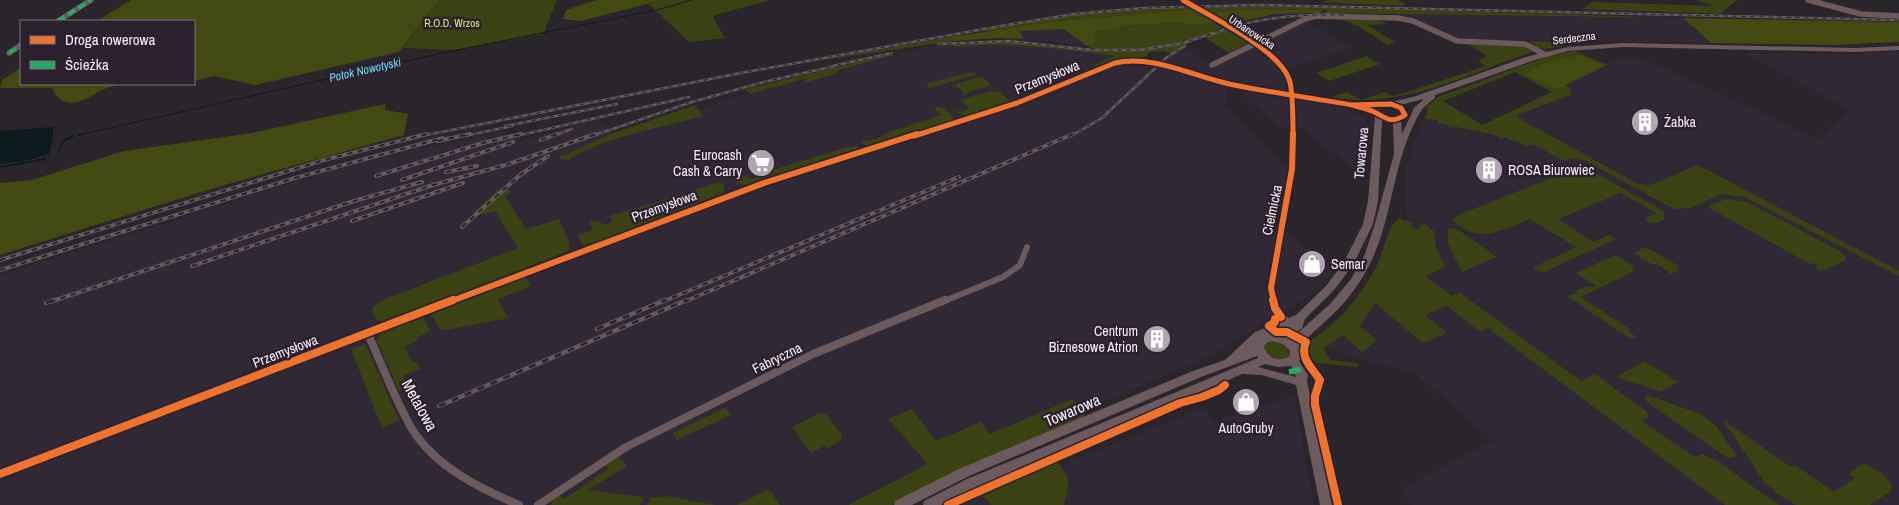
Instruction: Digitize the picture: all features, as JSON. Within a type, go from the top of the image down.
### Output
[{"type":"street","points":[[60,20],[91,0]]},
{"type":"street","name":"Urbanowicka","points":[[1183,0],[1268,53],[1285,70],[1290,80],[1292,95]]},
{"type":"street","points":[[1808,0],[1861,14],[1899,16]]},
{"type":"street","name":"Serdeczna","points":[[1212,65],[1311,17],[1398,18],[1413,21],[1451,40],[1520,43],[1544,54],[1568,49],[1607,46],[1855,50],[1899,48]]},
{"type":"street","points":[[8,53],[20,46]]},
{"type":"street","points":[[1391,104],[1415,99],[1544,54]]},
{"type":"street","name":"Przemysłowa","points":[[0,474],[367,332],[754,186],[1009,106],[1122,61],[1146,61],[1214,81],[1338,103],[1374,111],[1397,120]]},
{"type":"street","points":[[1294,346],[1305,333],[1335,306],[1363,268],[1379,227],[1398,154],[1418,108],[1429,97],[1446,88]]},
{"type":"street","name":"Cielmicka","points":[[1288,324],[1275,308],[1271,288],[1274,260],[1291,180],[1292,95]]},
{"type":"street","points":[[1401,108],[1415,99]]},
{"type":"street","points":[[1338,103],[1371,118],[1377,130]]},
{"type":"street","points":[[1374,111],[1382,103],[1391,104],[1401,108],[1405,115],[1397,120],[1398,154]]},
{"type":"street","name":"Towarowa","points":[[1234,366],[1234,356],[1242,351],[1259,334],[1300,318],[1330,288],[1349,263],[1362,239],[1373,201],[1377,130],[1374,111]]},
{"type":"street","name":"Fabryczna","points":[[538,505],[626,447],[813,354],[1003,277],[1020,265],[1028,247]]},
{"type":"street","name":"Towarowa","points":[[1282,339],[1298,325],[1300,318]]},
{"type":"street","name":"Metalowa","points":[[367,332],[414,430],[430,450],[457,473],[518,505]]},
{"type":"street","points":[[1264,339],[1282,339],[1294,346],[1297,353],[1290,362],[1276,363],[1266,359],[1258,350],[1260,342],[1264,339]]},
{"type":"street","name":"Towarowa","points":[[929,505],[972,483],[1234,366],[1258,350]]},
{"type":"street","name":"Towarowa","points":[[900,505],[964,472],[1197,374],[1266,359]]},
{"type":"street","points":[[1290,362],[1301,381],[1326,505]]},
{"type":"street","points":[[1234,366],[1262,371],[1293,381],[1301,381]]},
{"type":"shaded area","points":[[1403,14],[1683,18],[1711,43],[1457,39]]},
{"type":"shaded area","points":[[1305,21],[1352,48],[1281,69],[1286,81],[1288,96],[1343,107],[1365,119],[1363,165],[1352,168],[1298,125],[1280,129],[1237,90],[1227,89],[1225,105],[1287,168],[1277,224],[1335,271],[1305,300],[1206,357],[919,484],[881,505],[0,505],[0,275],[321,174],[408,151],[501,131],[522,141],[598,118],[611,134],[699,110],[749,93],[926,47],[988,44],[1031,45],[1116,56],[1099,67],[1125,58],[1158,67],[1185,48],[1212,66]]},
{"type":"shaded area","points":[[1064,29],[1087,46],[1024,39],[1019,31]]},
{"type":"shaded area","points":[[1899,51],[1899,505],[1413,505],[1398,491],[1493,441],[1415,373],[1309,345],[1356,322],[1397,258],[1407,219],[1407,162],[1417,132],[1425,119],[1438,120],[1453,108],[1482,125],[1619,59],[1641,58],[1818,139],[1849,109],[1744,53],[1854,54]]},
{"type":"shaded area","points":[[53,127],[53,140],[49,154],[29,160],[0,164],[0,131]]},
{"type":"shaded area","points":[[1294,396],[1314,505],[960,505],[1204,408],[1213,421]]},
{"type":"green space","points":[[131,0],[439,0],[399,52],[255,85],[214,76],[195,81],[195,20],[99,20]]},
{"type":"green space","name":"R.O.D. Wrzos","points":[[439,0],[557,0],[543,34],[459,50],[403,48]]},
{"type":"green space","points":[[596,0],[662,0],[581,21],[563,19],[566,10]]},
{"type":"green space","points":[[662,0],[770,0],[715,15],[713,18],[725,38],[689,42],[649,4]]},
{"type":"green space","points":[[1330,0],[1398,0],[1405,3],[1404,6],[1320,2]]},
{"type":"green space","points":[[1697,0],[1738,0],[1722,12],[1723,14],[1582,9],[1592,2],[1713,6]]},
{"type":"green space","points":[[1188,7],[1194,9],[1058,21],[994,31],[980,30],[1080,14]]},
{"type":"green space","points":[[1326,7],[1683,18],[1325,13],[1327,10],[1250,9],[1211,13],[1200,8]]},
{"type":"green space","points":[[1194,9],[1215,22],[1199,25],[1176,23],[1120,26],[1121,29],[1093,32],[1096,42],[1087,46],[1064,29],[1019,31],[1024,39],[996,38],[953,41],[950,37],[1058,21]]},
{"type":"green space","points":[[1250,9],[1324,10],[1319,13],[1275,14],[1228,24],[1211,13]]},
{"type":"green space","points":[[1325,18],[1376,18],[1387,24],[1367,25],[1395,42],[1387,45],[1349,22],[1341,20],[1324,21]]},
{"type":"green space","points":[[1683,18],[1899,22],[1899,42],[1832,45],[1711,43]]},
{"type":"green space","points":[[1215,22],[1222,28],[1171,45],[1117,50],[1090,48],[1087,46],[1096,42],[1093,32],[1121,29],[1120,26],[1176,23],[1199,25]]},
{"type":"green space","points":[[1225,29],[1247,43],[1229,53],[1206,38]]},
{"type":"green space","points":[[950,37],[953,41],[811,62]]},
{"type":"green space","points":[[989,41],[1114,50],[1163,48],[1188,43],[1171,54],[1165,51],[1149,52],[1144,59],[1125,58],[1099,67],[1093,65],[1115,56],[1015,45],[926,47]]},
{"type":"green space","points":[[1529,41],[1591,42],[1545,49],[1538,48]]},
{"type":"green space","points":[[1465,42],[1522,45],[1532,50],[1530,53],[1433,88],[1408,95],[1362,100],[1385,92],[1392,96],[1398,95],[1486,66],[1478,61],[1487,56]]},
{"type":"green space","points":[[1575,51],[1608,65],[1605,66],[1582,55],[1566,85],[1569,87],[1571,95],[1519,114],[1520,119],[1638,184],[1650,185],[1698,165],[1899,271],[1899,276],[1744,197],[1722,194],[1690,208],[1674,209],[1584,160],[1569,158],[1563,161],[1534,144],[1526,146],[1505,137],[1501,139],[1495,135],[1438,123],[1438,120],[1425,119],[1428,110],[1425,108],[1438,97],[1549,56]],"holes":[[[1515,72],[1552,92],[1482,125],[1443,101]]]},
{"type":"green space","points":[[893,54],[839,70],[835,74],[807,82],[804,79],[750,94],[745,89]]},
{"type":"green space","points":[[1582,55],[1605,66],[1557,89],[1526,75],[1545,63]]},
{"type":"green space","points":[[1366,56],[1380,64],[1329,81],[1316,73]]},
{"type":"green space","points":[[20,69],[20,85],[118,85],[104,89],[81,101],[68,103],[62,101],[52,88],[0,88],[2,80]]},
{"type":"green space","points":[[971,72],[978,74],[930,88],[927,85],[927,83]]},
{"type":"green space","points":[[978,77],[983,78],[991,85],[965,93],[967,95],[961,95],[964,93],[956,86],[951,86]]},
{"type":"green space","points":[[990,91],[1001,92],[1010,102],[967,116],[958,113],[951,106],[959,112],[970,109],[961,100]]},
{"type":"green space","points":[[1347,92],[1361,100],[1357,100],[1331,97]]},
{"type":"green space","points":[[385,104],[385,110],[408,114],[404,135],[214,188],[0,255],[0,183],[32,180],[124,151],[252,133]]},
{"type":"green space","points":[[695,105],[703,116],[614,140],[580,153],[567,161],[558,158],[608,135]]},
{"type":"green space","points":[[934,108],[945,108],[953,116],[953,120],[869,147],[862,143],[863,140],[868,141],[884,136],[883,134],[941,115]]},
{"type":"green space","points":[[857,146],[859,148],[857,151],[748,184],[739,185],[733,181],[744,175],[751,179],[762,173]]},
{"type":"green space","points":[[1569,171],[1597,174],[1660,209],[1664,212],[1664,219],[1656,223],[1648,222],[1645,218],[1656,213],[1621,193],[1558,219],[1593,242],[1609,235],[1616,239],[1544,272],[1537,271],[1534,267],[1576,247],[1530,219],[1499,231],[1481,234],[1462,228],[1452,220],[1456,216]]},
{"type":"green space","points":[[721,182],[725,188],[723,193],[593,243],[582,245],[578,235],[593,230],[590,222],[598,220],[604,225],[613,222],[610,216]]},
{"type":"green space","points":[[499,188],[512,191],[505,196],[526,229],[559,219],[570,244],[568,251],[389,321],[379,321],[375,318],[372,309],[380,301],[518,248],[495,211],[484,214],[474,212]]},
{"type":"green space","points":[[1726,199],[1747,202],[1838,250],[1846,257],[1845,260],[1823,271],[1816,268],[1818,266],[1813,263],[1810,264],[1709,208],[1709,206]]},
{"type":"green space","points":[[1400,217],[1402,220],[1412,222],[1411,228],[1419,229],[1420,224],[1422,225],[1423,223],[1434,231],[1436,247],[1445,267],[1425,276],[1452,296],[1460,293],[1581,381],[1595,374],[1647,412],[1648,417],[1642,421],[1694,457],[1702,454],[1714,459],[1779,505],[1725,505],[1488,328],[1481,332],[1447,306],[1425,315],[1447,333],[1423,343],[1375,303],[1360,326],[1377,340],[1362,352],[1343,335],[1324,348],[1330,360],[1358,363],[1358,367],[1317,363],[1307,355],[1308,342],[1339,318],[1356,298],[1377,265],[1389,233],[1395,221]]},
{"type":"green space","points":[[1448,229],[1457,229],[1497,257],[1462,272],[1448,244]]},
{"type":"green space","points":[[1645,247],[1679,266],[1677,268],[1680,270],[1671,274],[1657,264],[1651,264],[1634,253]]},
{"type":"green space","points":[[1616,255],[1630,264],[1634,269],[1632,272],[1581,297],[1631,330],[1628,331],[1636,337],[1631,339],[1567,296],[1578,293],[1576,291],[1585,287],[1596,286],[1576,273]]},
{"type":"green space","points":[[522,276],[530,284],[529,287],[497,299],[509,318],[440,330],[432,315],[435,309]]},
{"type":"green space","points":[[415,317],[424,319],[430,330],[416,338],[417,341],[405,347],[412,362],[416,361],[420,369],[403,376],[408,388],[399,391],[377,341],[382,332],[398,323]]},
{"type":"green space","points":[[1274,340],[1286,344],[1291,352],[1290,357],[1278,359],[1266,354],[1263,346],[1267,342]]},
{"type":"green space","points":[[365,344],[399,420],[382,428],[351,349]]},
{"type":"green space","points":[[1645,361],[1678,382],[1661,392],[1616,377]]},
{"type":"green space","points":[[1647,395],[1701,414],[1716,426],[1735,453],[1735,457],[1728,458],[1723,455],[1647,402],[1644,398]]},
{"type":"green space","points":[[1073,399],[1084,412],[1081,420],[930,485],[892,505],[848,505],[928,464],[888,419],[912,409],[936,441],[981,422],[990,434]]},
{"type":"green space","points":[[726,407],[731,415],[677,440],[673,433]]},
{"type":"green space","points":[[820,413],[826,414],[842,435],[842,439],[827,449],[824,446],[811,453],[792,427]]},
{"type":"green space","points":[[1723,420],[1791,467],[1795,465],[1834,492],[1855,478],[1849,474],[1864,463],[1886,477],[1892,490],[1870,505],[1796,505],[1773,491],[1765,483]]},
{"type":"green space","points":[[616,458],[621,458],[627,466],[588,490],[644,497],[640,505],[551,505],[551,501],[559,494],[564,499],[608,469],[605,465]]},
{"type":"green space","points":[[1056,460],[1068,481],[1068,491],[1064,505],[992,505],[981,494]]},
{"type":"green space","points":[[769,489],[780,505],[737,505]]},
{"type":"green space","points":[[666,496],[716,505],[647,505],[650,498]]},
{"type":"waterway","points":[[657,10],[691,0]]},
{"type":"waterway","name":"Potok Nowotyski","points":[[81,134],[79,135],[442,53],[652,11]]},
{"type":"waterway","points":[[59,152],[63,141],[73,136]]},
{"type":"waterway","points":[[0,167],[45,159]]},
{"type":"railway","points":[[421,136],[741,73],[995,27],[1074,14],[1145,8],[1256,5],[1899,20]]},
{"type":"railway","points":[[1207,36],[1241,25],[1276,18],[1311,15],[1347,15]]},
{"type":"railway","points":[[938,44],[1008,41],[1092,50],[1140,50],[1184,43],[1213,33]]},
{"type":"railway","points":[[1071,136],[1102,118],[1166,58],[1185,46]]},
{"type":"railway","points":[[828,67],[892,53]]},
{"type":"railway","points":[[592,136],[692,102],[764,82],[835,66]]},
{"type":"railway","points":[[516,136],[689,97]]},
{"type":"railway","points":[[505,126],[617,104]]},
{"type":"railway","points":[[464,136],[512,126]]},
{"type":"railway","points":[[553,136],[572,129]]},
{"type":"railway","points":[[0,260],[324,160],[427,134]]},
{"type":"railway","points":[[438,141],[470,134]]},
{"type":"railway","points":[[376,176],[483,143],[521,134]]},
{"type":"railway","points":[[541,140],[557,134]]},
{"type":"railway","points":[[192,266],[433,185],[509,164],[596,134]]},
{"type":"railway","points":[[684,302],[1073,134]]},
{"type":"railway","points":[[0,270],[295,178],[443,138]]},
{"type":"railway","points":[[402,180],[513,142]]},
{"type":"railway","points":[[462,227],[520,175],[548,156]]},
{"type":"railway","points":[[446,172],[477,166]]},
{"type":"railway","points":[[662,302],[959,177]]},
{"type":"railway","points":[[50,302],[354,201],[422,182]]},
{"type":"railway","points":[[352,221],[463,183]]},
{"type":"railway","points":[[46,303],[54,300]]},
{"type":"railway","points":[[597,329],[665,300]]},
{"type":"railway","points":[[439,406],[687,300]]},
{"type":"marked path","points":[[60,20],[91,0]]},
{"type":"marked path","points":[[9,53],[20,46]]},
{"type":"marked path","points":[[1289,372],[1302,369]]},
{"type":"cycle path","points":[[1183,0],[1265,50],[1282,65],[1290,80],[1293,132],[1292,169],[1271,288],[1275,308],[1281,317]]},
{"type":"cycle path","points":[[0,474],[678,214],[764,183],[1017,103],[1115,63],[1127,60],[1146,61],[1233,85],[1352,105],[1372,111],[1386,119],[1397,120],[1405,115],[1401,108],[1391,104],[1352,105]]},
{"type":"cycle path","points":[[1275,319],[1275,322],[1269,326],[1276,332],[1287,332],[1306,342],[1303,352],[1310,367],[1320,380],[1315,396],[1315,405],[1338,505]]},
{"type":"cycle path","points":[[948,505],[1180,403],[1219,390],[1225,385]]},
{"type":"place","name":"Żabka","points":[[1645,122]]},
{"type":"place","name":"Eurocash Cash & Carry","points":[[761,163]]},
{"type":"place","name":"ROSA Biurowiec","points":[[1489,170]]},
{"type":"place","name":"Semar","points":[[1312,264]]},
{"type":"place","name":"Centrum Biznesowe Atrion","points":[[1157,339]]},
{"type":"place","name":"AutoGruby","points":[[1246,402]]}]
